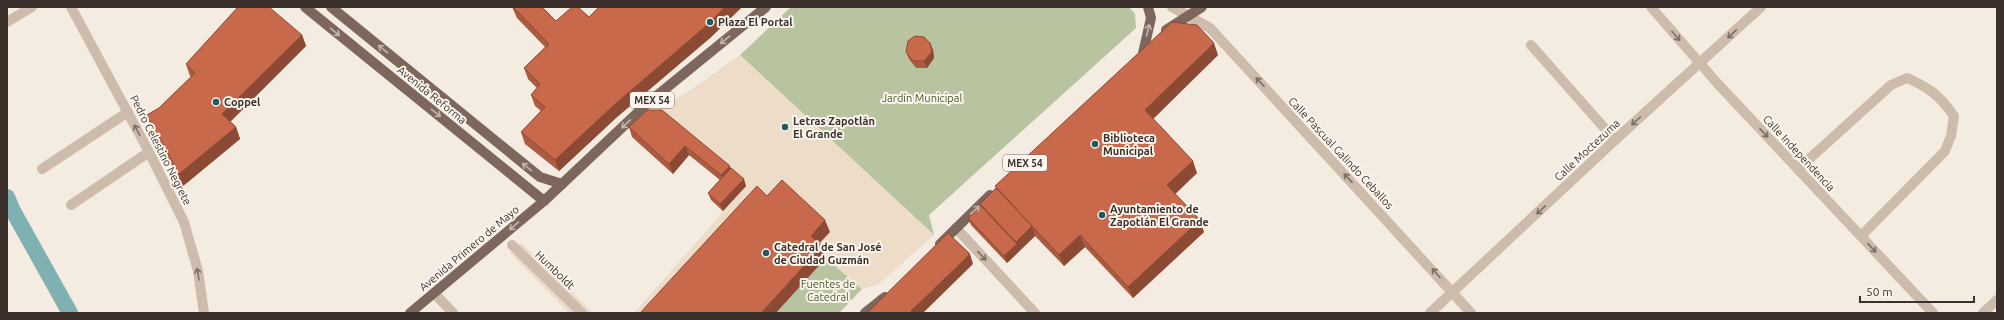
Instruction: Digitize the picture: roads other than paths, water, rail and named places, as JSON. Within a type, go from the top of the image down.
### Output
[{"type":"main road","name":"Avenida Reforma","points":[[305,7],[544,201]]},
{"type":"main road","name":"Avenida Reforma","points":[[332,7],[540,177],[562,184]]},
{"type":"main road","name":"MEX 54","points":[[544,201],[649,102],[766,7]]},
{"type":"main road","points":[[1148,7],[1151,18],[1140,55],[1169,27],[1202,7]]},
{"type":"main road","points":[[935,249],[995,191]]},
{"type":"main road","name":"Avenida Primero de Mayo","points":[[410,313],[544,201]]},
{"type":"main road","points":[[865,313],[892,292]]},
{"type":"street","points":[[7,22],[32,7]]},
{"type":"street","name":"Pedro Celestino Negrete","points":[[71,7],[128,112],[184,222],[198,271],[204,313]]},
{"type":"street","name":"Calle Pascual Galindo Ceballos","points":[[1172,7],[1187,17],[1210,28],[1471,313]]},
{"type":"street","name":"Calle Independencia","points":[[1651,7],[1700,64],[1933,313]]},
{"type":"street","name":"Calle Moctezuma","points":[[1430,313],[1615,140],[1761,7]]},
{"type":"street","points":[[1530,45],[1615,140]]},
{"type":"street","points":[[1798,170],[1891,85],[1907,78],[1926,86],[1942,100],[1954,116],[1952,136],[1944,151],[1860,236]]},
{"type":"street","points":[[42,169],[128,112]]},
{"type":"street","points":[[71,205],[149,152]]},
{"type":"street","points":[[956,228],[1035,313]]},
{"type":"street","name":"Humboldt","points":[[512,245],[582,313]]},
{"type":"street","points":[[434,293],[453,313]]},
{"type":"street","points":[[1983,313],[1997,300]]},
{"type":"waterway","points":[[7,197],[13,211],[70,313]]},
{"type":"place","name":"Plaza El Portal","points":[[710,22]]},
{"type":"place","name":"Coppel","points":[[216,102]]},
{"type":"place","name":"Letras Zapotlán El Grande","points":[[785,127]]},
{"type":"place","name":"Biblioteca Municipal","points":[[1095,144]]},
{"type":"place","name":"Ayuntamiento de Zapotlán El Grande","points":[[1102,215]]},
{"type":"place","name":"Catedral de San José de Ciudad Guzmán","points":[[766,253]]},
{"type":"park label","name":"Jardín Municipal","points":[[922,98]]},
{"type":"park label","name":"Fuentes de Catedral","points":[[828,290]]}]
